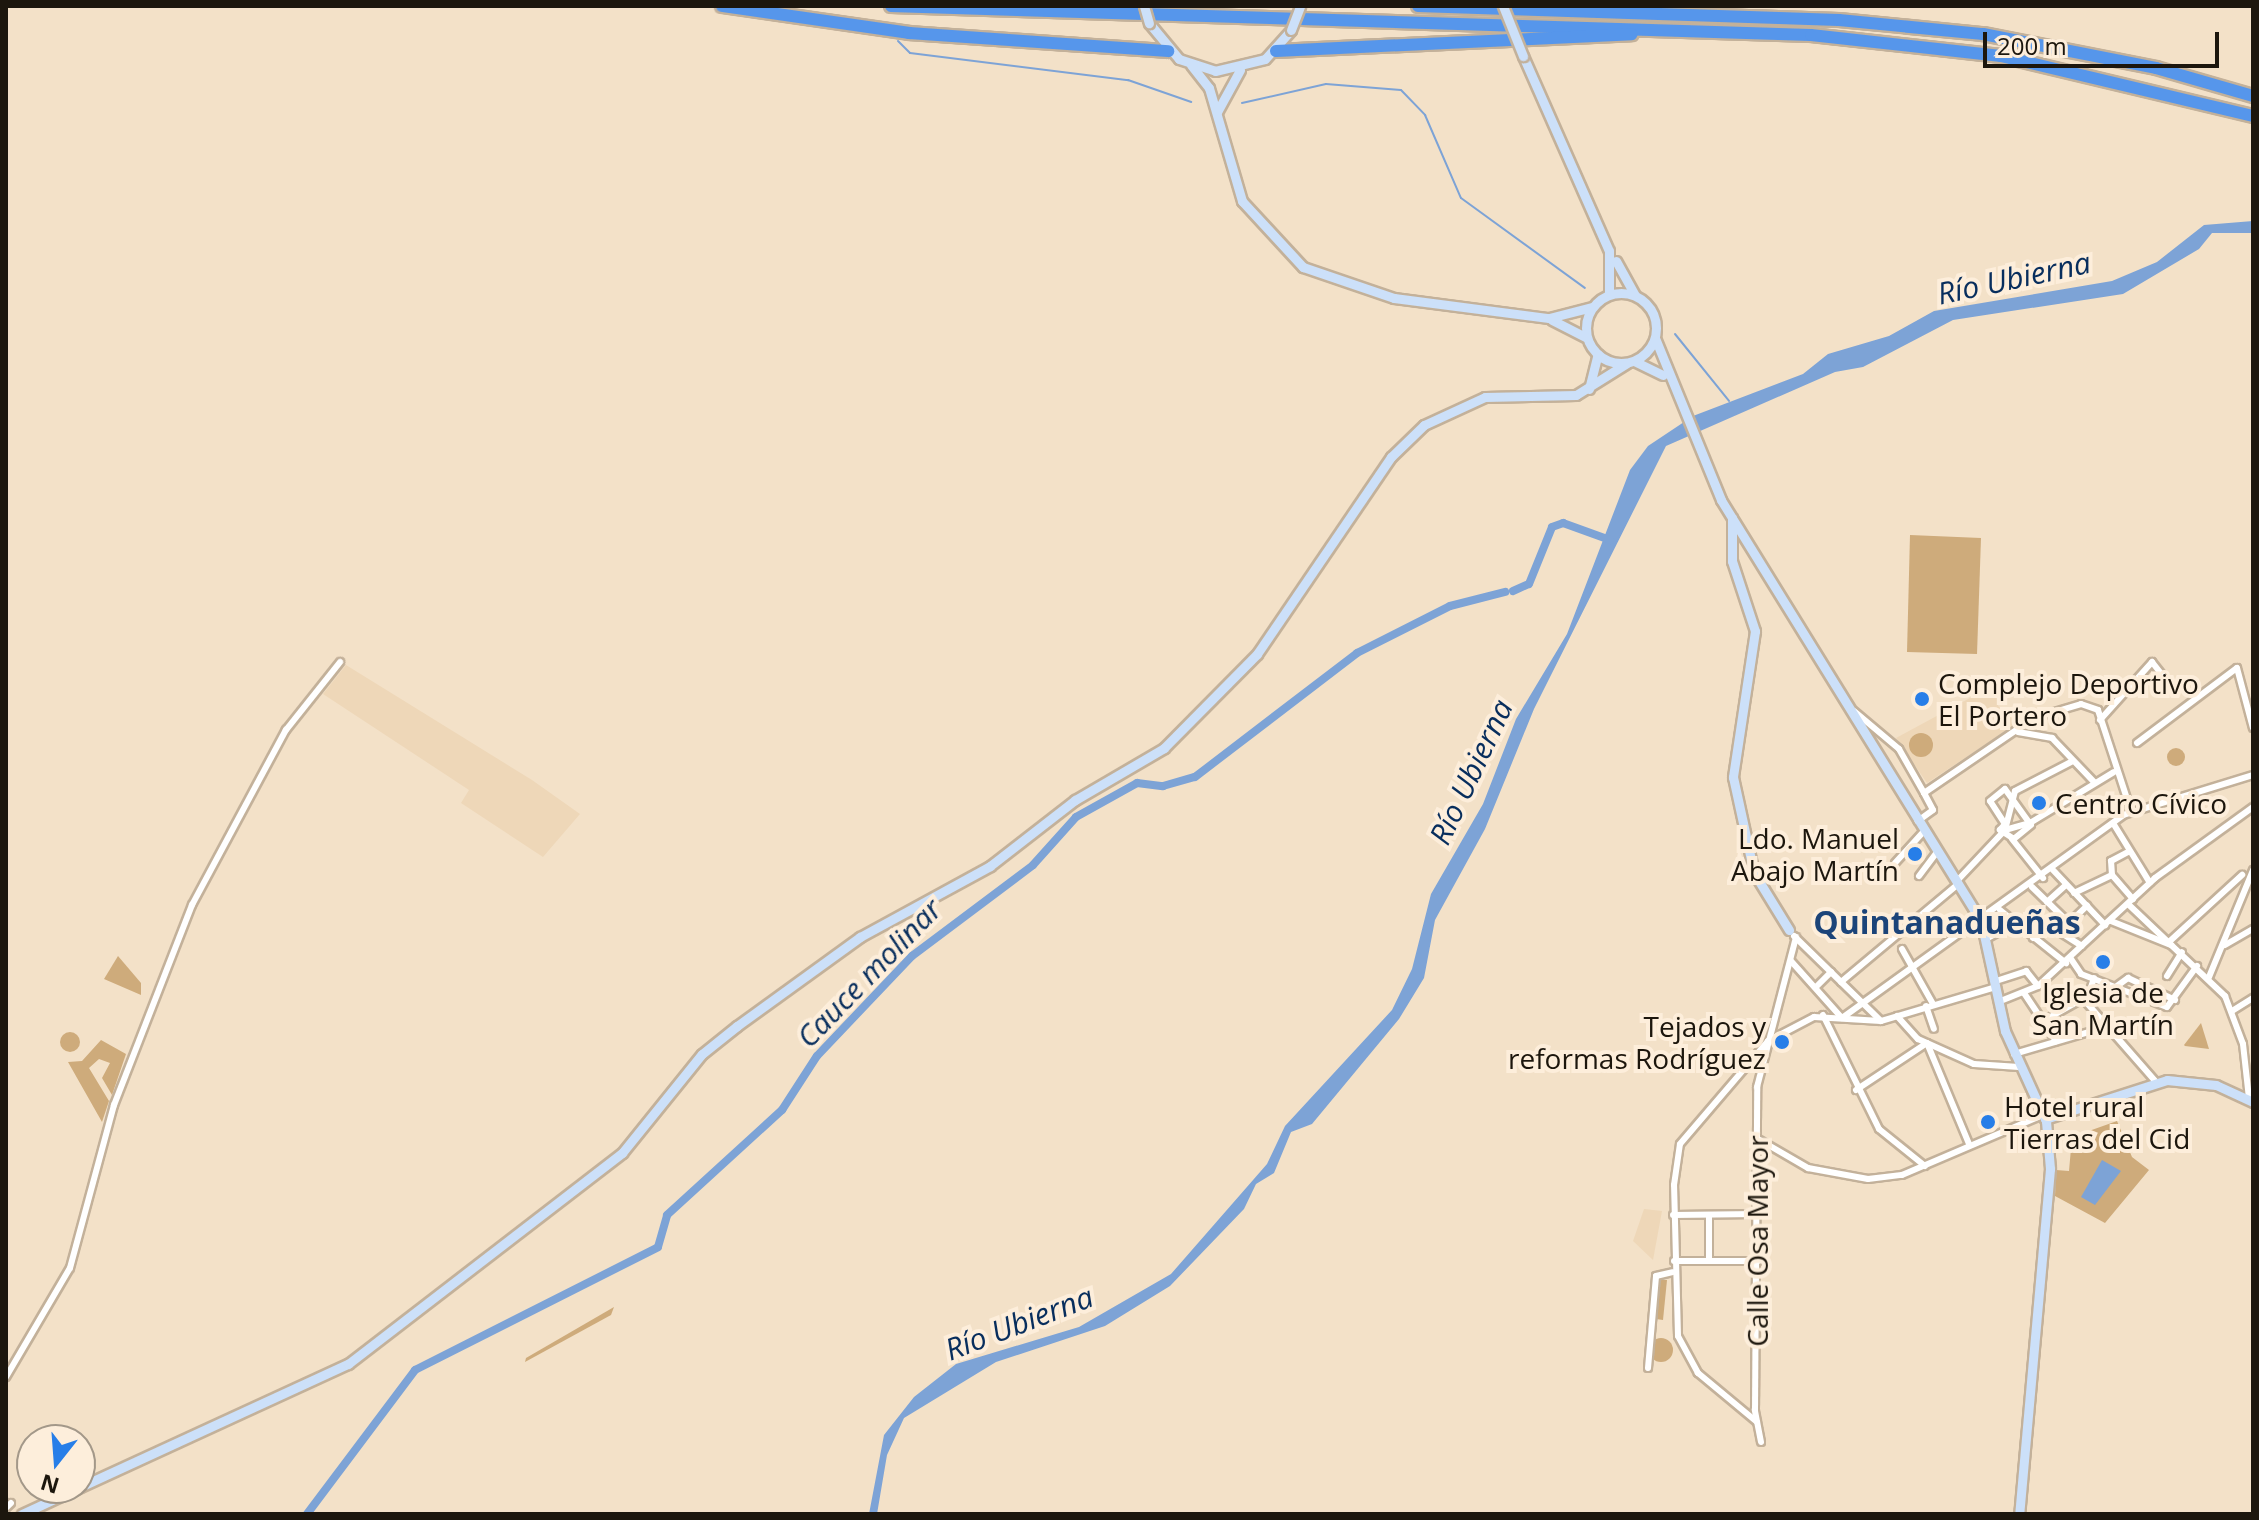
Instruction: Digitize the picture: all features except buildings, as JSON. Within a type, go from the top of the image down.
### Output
[{"type":"highway","points":[[722,6],[909,33],[1168,51]]},
{"type":"highway","points":[[891,6],[1725,30],[2001,56],[2253,116]]},
{"type":"highway","points":[[1418,6],[1734,15],[1983,34],[2156,68],[2253,96]]},
{"type":"highway","points":[[1677,6],[1734,15]]},
{"type":"highway","points":[[1276,51],[1725,30]]},
{"type":"street","points":[[1144,6],[1149,23],[1168,51],[1191,65],[1209,88],[1215,119],[1242,201],[1303,267],[1380,295],[1549,318],[1587,338],[1598,354],[1630,362],[1666,377]]},
{"type":"street","points":[[1191,65],[1241,69],[1276,51],[1291,30],[1300,6]]},
{"type":"street","points":[[1503,6],[1609,251],[1635,295],[1653,311],[1655,338],[1666,377],[1694,446],[1732,518],[1981,921],[1988,938],[1998,1002],[2019,1067],[2042,1113],[2050,1169],[2019,1514]]},
{"type":"street","points":[[1215,119],[1241,69]]},
{"type":"street","points":[[1609,251],[1609,294]]},
{"type":"street","points":[[1549,318],[1592,307],[1609,294],[1635,295]]},
{"type":"street","points":[[1587,338],[1592,307]]},
{"type":"street","points":[[96,1480],[348,1364],[622,1153],[691,1066],[737,1026],[860,937],[990,866],[1075,800],[1164,748],[1257,654],[1391,457],[1424,425],[1485,397],[1589,389],[1630,362],[1655,338]]},
{"type":"street","points":[[1589,389],[1598,354]]},
{"type":"street","points":[[1732,518],[1732,561],[1755,631],[1733,777],[1754,873],[1792,934],[1881,1021]]},
{"type":"street","points":[[6,1377],[70,1268],[114,1105],[192,905],[280,740],[340,662]]},
{"type":"street","points":[[2100,720],[2152,662],[2163,676]]},
{"type":"street","points":[[2137,743],[2237,668],[2253,728]]},
{"type":"street","points":[[1841,696],[1899,749],[1933,810],[1918,821]]},
{"type":"street","points":[[1924,793],[2057,706],[2096,707],[2114,772],[2131,811]]},
{"type":"street","points":[[2018,732],[2050,736],[2071,762],[2094,782]]},
{"type":"street","points":[[2006,833],[2006,808],[2010,797],[2071,762]]},
{"type":"street","points":[[1841,982],[1957,883],[2006,833],[2030,823],[2114,772]]},
{"type":"street","points":[[1842,1018],[1913,966],[2001,910],[2131,811],[2253,775]]},
{"type":"street","points":[[1992,800],[2005,789],[2030,823]]},
{"type":"street","points":[[1992,800],[2006,808]]},
{"type":"street","points":[[1992,800],[2006,833],[2043,878]]},
{"type":"street","points":[[1998,1002],[2038,986],[2150,883],[2253,807]]},
{"type":"street","points":[[2113,823],[2128,852],[2150,883]]},
{"type":"street","points":[[1895,863],[1924,831]]},
{"type":"street","points":[[1919,876],[1937,852]]},
{"type":"street","points":[[1758,1139],[1808,1168],[1846,1178],[1902,1175],[2042,1113],[2156,1082],[2199,1081],[2251,1100],[2250,1070],[2232,1011],[2209,977],[2131,901],[2112,875],[2111,861],[2128,852]]},
{"type":"street","points":[[2053,870],[2108,923],[2180,950]]},
{"type":"street","points":[[2209,977],[2253,870]]},
{"type":"street","points":[[2074,893],[2112,875]]},
{"type":"street","points":[[2170,941],[2242,875]]},
{"type":"street","points":[[2047,902],[2066,885]]},
{"type":"street","points":[[2032,887],[2069,923]]},
{"type":"street","points":[[2227,890],[2243,896]]},
{"type":"street","points":[[2061,930],[2087,906]]},
{"type":"street","points":[[2001,910],[2010,926],[2094,978],[2167,1007],[2197,966]]},
{"type":"street","points":[[2033,938],[2047,924],[2082,946]]},
{"type":"street","points":[[1988,938],[2010,926]]},
{"type":"street","points":[[2224,946],[2253,929]]},
{"type":"street","name":"Calle Osa Mayor","points":[[1761,1442],[1757,1422],[1758,1068],[1791,961],[1792,934]]},
{"type":"street","points":[[1902,949],[1930,1005],[1934,1029]]},
{"type":"street","points":[[2167,976],[2180,950]]},
{"type":"street","points":[[1791,961],[1842,1018]]},
{"type":"street","points":[[1757,1422],[1698,1373],[1682,1348],[1673,1272],[1673,1215],[1680,1144],[1768,1041],[1823,1015],[1881,1021],[1996,984],[2026,971],[2038,986]]},
{"type":"street","points":[[1817,986],[1831,972]]},
{"type":"street","points":[[2045,1020],[2086,997],[2094,978]]},
{"type":"street","points":[[2117,986],[2128,978],[2175,1000]]},
{"type":"street","points":[[2024,993],[2045,1020],[2056,1041]]},
{"type":"street","points":[[2086,997],[2106,1027],[2156,1082]]},
{"type":"street","points":[[2232,1011],[2253,998]]},
{"type":"street","points":[[1823,1015],[1856,1090],[1879,1129],[1925,1166]]},
{"type":"street","points":[[1897,1016],[1927,1043],[1974,1064],[2019,1067]]},
{"type":"street","points":[[2014,1054],[2106,1027]]},
{"type":"street","points":[[1856,1090],[1927,1043]]},
{"type":"street","points":[[1927,1043],[1969,1144]]},
{"type":"street","points":[[1673,1215],[1758,1214]]},
{"type":"street","points":[[1709,1215],[1709,1261]]},
{"type":"street","points":[[1674,1261],[1758,1261]]},
{"type":"street","points":[[1648,1368],[1656,1276],[1673,1272]]},
{"type":"street","points":[[22,1514],[44,1504]]},
{"type":"shaded area","points":[[1910,535],[1981,538],[1977,654],[1907,652]]},
{"type":"shaded area","points":[[346,665],[532,780],[580,814],[543,857],[461,803],[469,790],[323,694]]},
{"type":"shaded area","points":[[2005,679],[1998,706],[2021,721],[1927,783],[1896,738]]},
{"type":"shaded area","points":[[1921,733],[1930,736],[1933,745],[1930,754],[1921,757],[1912,754],[1909,745],[1912,736]]},
{"type":"shaded area","points":[[2172,748],[2180,748],[2185,757],[2183,764],[2172,766],[2167,761],[2167,753]]},
{"type":"shaded area","points":[[118,956],[141,983],[141,995],[104,979]]},
{"type":"shaded area","points":[[2201,1023],[2209,1049],[2185,1046],[2184,1045]]},
{"type":"shaded area","points":[[70,1032],[77,1035],[80,1042],[77,1049],[70,1052],[63,1049],[60,1042],[63,1035]]},
{"type":"shaded area","points":[[101,1040],[126,1054],[112,1095],[102,1078],[110,1063],[99,1059],[89,1068],[109,1101],[102,1122],[68,1062],[82,1061]]},
{"type":"shaded area","points":[[2117,1121],[2132,1157],[2149,1170],[2105,1223],[2055,1196],[2056,1170],[2069,1171],[2072,1137]]},
{"type":"shaded area","points":[[1644,1209],[1662,1211],[1653,1260],[1633,1241]]},
{"type":"shaded area","points":[[1660,1280],[1667,1280],[1663,1320],[1656,1319]]},
{"type":"shaded area","points":[[614,1307],[611,1315],[525,1362],[526,1358]]},
{"type":"shaded area","points":[[1661,1338],[1670,1341],[1673,1350],[1670,1359],[1661,1362],[1652,1359],[1649,1350],[1652,1341]]},
{"type":"water","points":[[2253,221],[2253,233],[2212,233],[2199,249],[2123,294],[1953,320],[1863,367],[1835,372],[1666,446],[1534,709],[1485,829],[1435,920],[1424,978],[1399,1019],[1312,1124],[1291,1132],[1274,1173],[1256,1184],[1244,1209],[1170,1286],[1105,1326],[996,1362],[904,1418],[887,1455],[877,1514],[869,1514],[884,1435],[914,1397],[956,1364],[1079,1327],[1171,1274],[1267,1164],[1285,1126],[1392,1010],[1412,969],[1431,894],[1483,804],[1516,719],[1567,634],[1630,470],[1648,446],[1693,416],[1803,374],[1828,354],[1889,336],[1934,311],[2112,281],[2157,262],[2204,225]]},
{"type":"water","points":[[2102,1160],[2121,1171],[2095,1205],[2081,1197]]},
{"type":"waterway","points":[[898,41],[910,53],[1128,80],[1191,102]]},
{"type":"waterway","points":[[1242,103],[1326,84],[1401,90],[1425,115],[1461,198],[1585,288]]},
{"type":"waterway","points":[[1675,334],[1729,401]]},
{"type":"waterway","name":"Cauce molinar","points":[[1513,591],[1529,584],[1552,527],[1563,523],[1610,540]]},
{"type":"waterway","name":"Cauce molinar","points":[[307,1514],[415,1370],[658,1247],[667,1215],[782,1110],[817,1056],[912,956],[1033,865],[1076,817],[1137,783],[1163,786],[1195,777],[1357,653],[1450,606],[1505,592]]},
{"type":"place","name":"Complejo Deportivo El Portero","points":[[1922,699]]},
{"type":"place","name":"Centro Cívico","points":[[2039,803]]},
{"type":"place","name":"Ldo. Manuel Abajo Martín","points":[[1915,854]]},
{"type":"place","name":"Iglesia de San Martín","points":[[2103,962]]},
{"type":"place","name":"Tejados y reformas Rodríguez","points":[[1782,1042]]},
{"type":"place","name":"Hotel rural Tierras del Cid","points":[[1988,1122]]},
{"type":"district","name":"Quintanadueñas","points":[[1947,922]]},
{"type":"water label","name":"Río Ubierna","points":[[2014,278]]},
{"type":"water label","name":"Río Ubierna","points":[[1471,772]]},
{"type":"water label","name":"Río Ubierna","points":[[1019,1323]]}]
